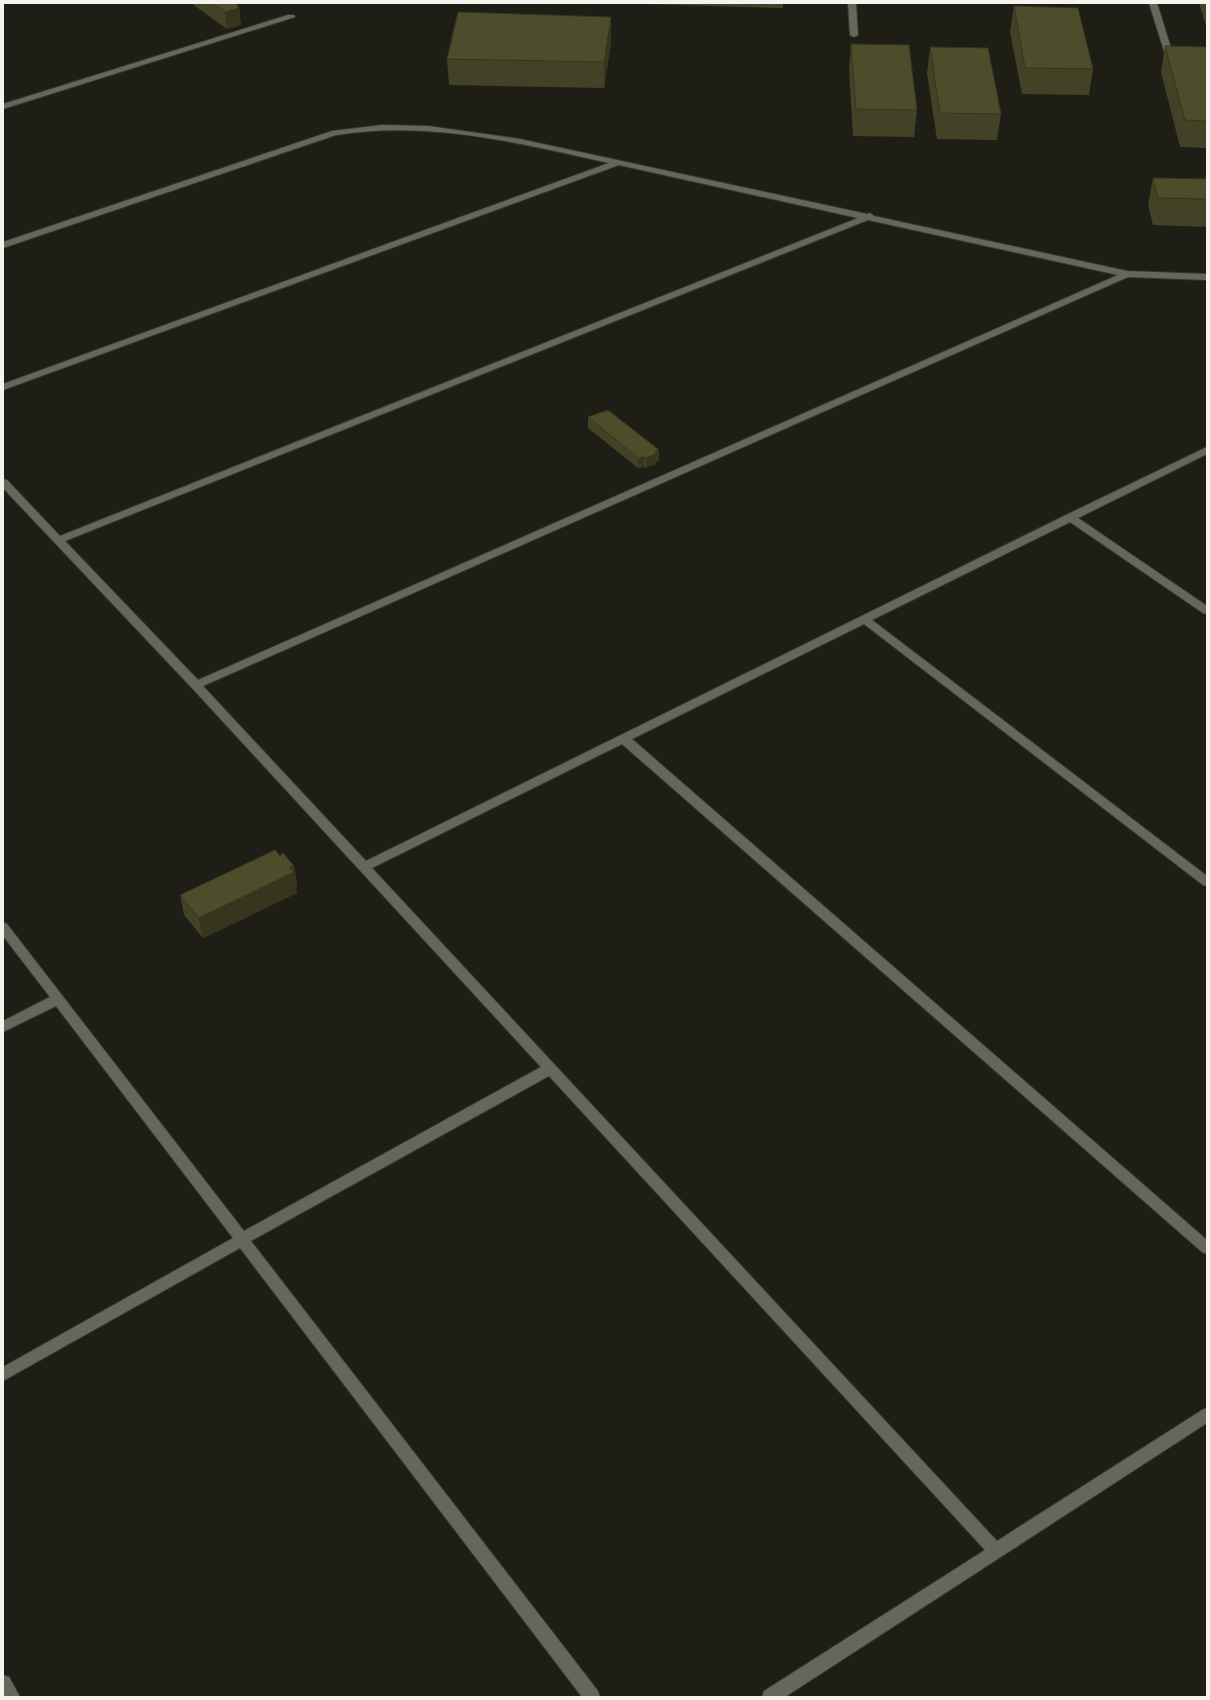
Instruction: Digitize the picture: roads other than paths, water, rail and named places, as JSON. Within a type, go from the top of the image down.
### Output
[{"type":"street","points":[[852,3],[854,35]]},
{"type":"street","points":[[1152,3],[1168,51]]},
{"type":"street","points":[[3,107],[291,17]]},
{"type":"street","points":[[3,245],[335,132],[383,126],[460,132],[520,141],[870,216],[1127,274],[1207,277]]},
{"type":"street","points":[[3,387],[620,162]]},
{"type":"street","points":[[58,540],[870,216]]},
{"type":"street","points":[[196,685],[1127,274]]},
{"type":"street","points":[[364,867],[1207,450]]},
{"type":"street","points":[[3,482],[196,685],[996,1551]]},
{"type":"street","points":[[1070,518],[1207,611]]},
{"type":"street","points":[[865,620],[1207,882]]},
{"type":"street","points":[[624,739],[1207,1248]]},
{"type":"street","points":[[3,927],[592,1697]]},
{"type":"street","points":[[3,1027],[58,999]]},
{"type":"street","points":[[3,1375],[241,1240],[551,1068]]},
{"type":"street","points":[[770,1697],[1207,1414]]},
{"type":"street","points":[[3,1683],[12,1697]]}]
